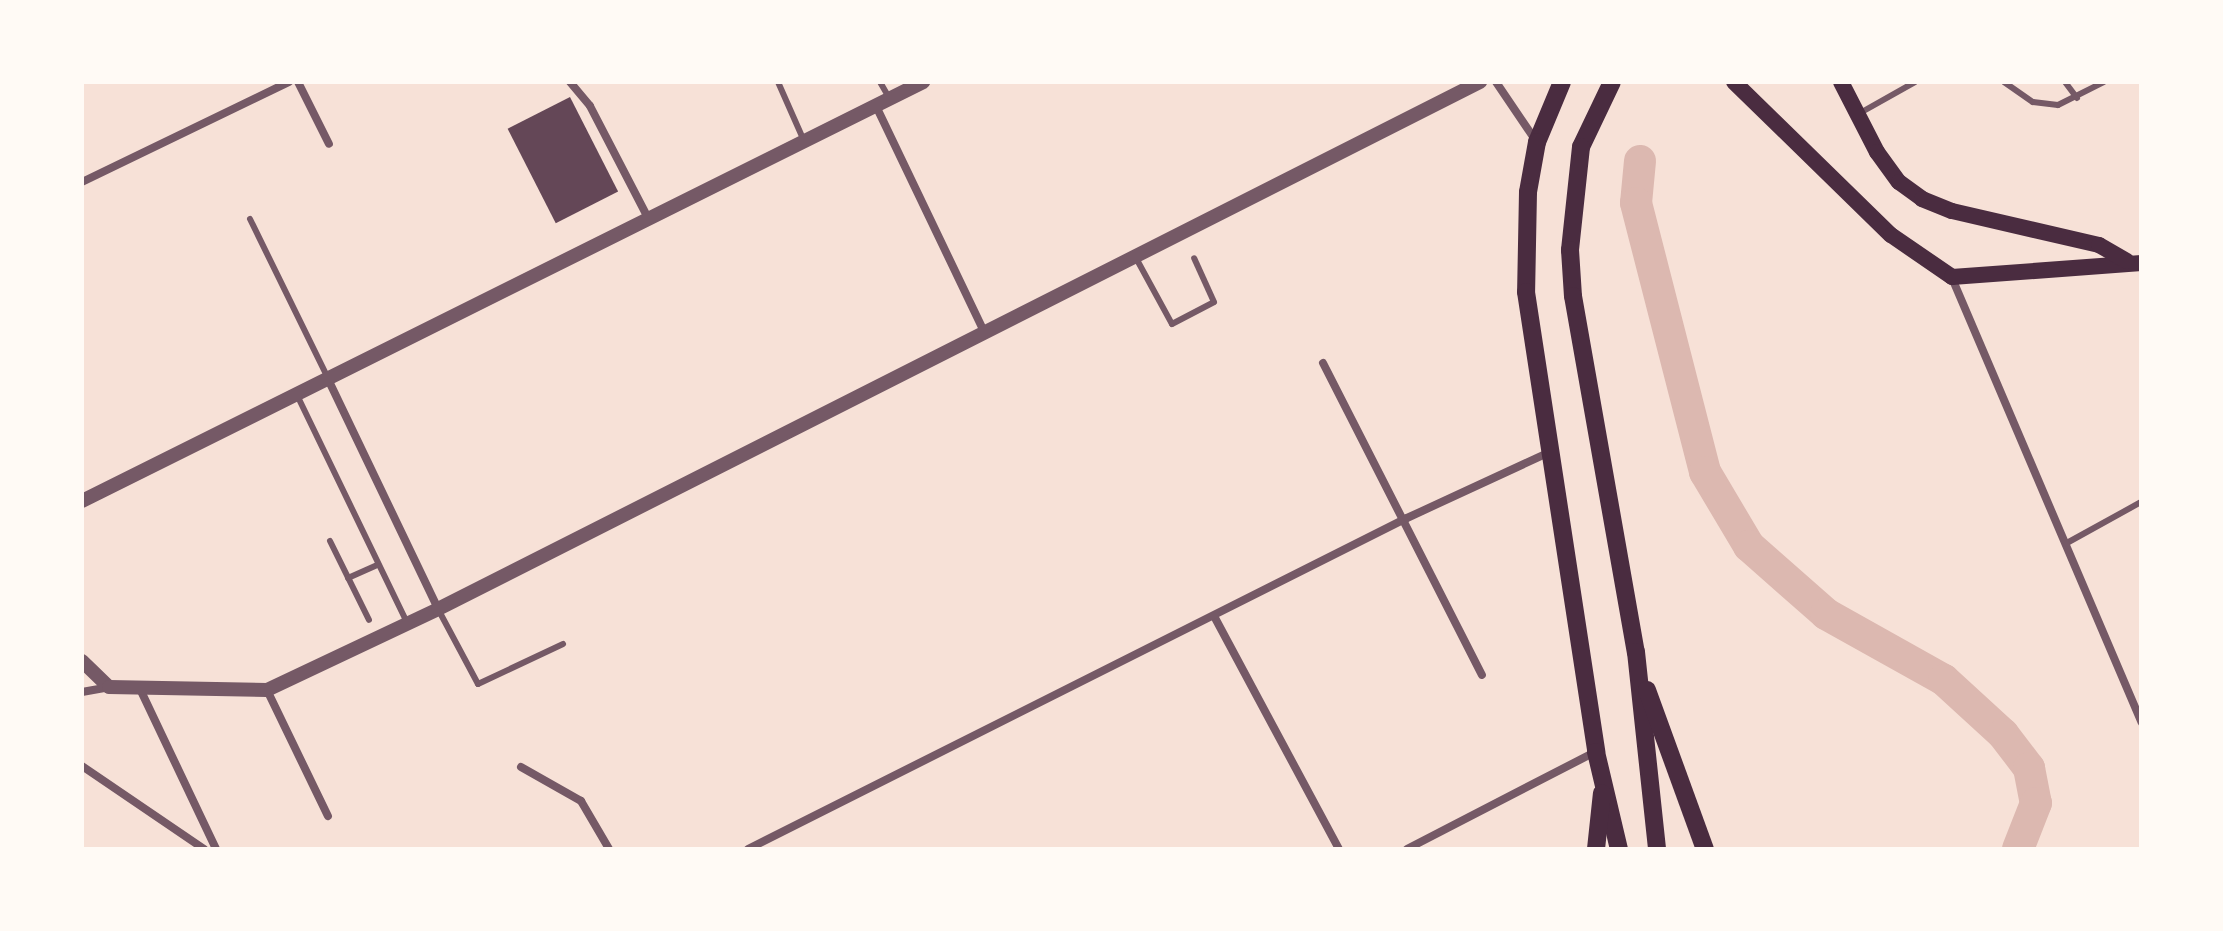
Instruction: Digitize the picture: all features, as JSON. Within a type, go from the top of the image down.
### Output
[{"type":"main road","points":[[1562,82],[1537,142],[1524,260],[1596,752],[1619,849]]},
{"type":"main road","points":[[1612,82],[1581,147],[1570,250],[1573,296],[1636,652],[1657,849]]},
{"type":"main road","points":[[1734,82],[1756,100],[1891,235],[1952,277],[2003,277],[2134,262]]},
{"type":"main road","points":[[1750,82],[1756,100]]},
{"type":"main road","points":[[1841,82],[1857,115],[1899,182],[1922,199],[1952,211],[2099,245],[2134,262]]},
{"type":"main road","points":[[1636,652],[1705,849]]},
{"type":"main road","points":[[1596,849],[1603,786]]},
{"type":"street","points":[[82,182],[289,82]]},
{"type":"street","points":[[298,82],[329,144]]},
{"type":"street","points":[[570,82],[590,106],[648,218]]},
{"type":"street","points":[[82,501],[327,376],[923,82]]},
{"type":"street","points":[[82,692],[109,687],[141,691],[267,690],[407,625],[1480,82]]},
{"type":"street","points":[[1496,82],[1537,142]]},
{"type":"street","points":[[876,106],[985,335]]},
{"type":"street","points":[[1952,277],[2141,722]]},
{"type":"street","points":[[1323,363],[1407,518],[1482,675]]},
{"type":"street","points":[[327,376],[438,609]]},
{"type":"street","points":[[748,849],[768,845],[1407,518],[1551,452]]},
{"type":"street","points":[[1214,616],[1339,849]]},
{"type":"street","points":[[82,661],[109,687]]},
{"type":"street","points":[[267,690],[328,816]]},
{"type":"street","points":[[141,691],[216,849]]},
{"type":"street","points":[[1407,849],[1596,752]]},
{"type":"street","points":[[82,766],[204,849]]},
{"type":"street","points":[[521,767],[581,801],[609,849]]},
{"type":"lane","points":[[778,82],[805,141]]},
{"type":"lane","points":[[880,82],[890,99]]},
{"type":"lane","points":[[1857,115],[1915,82]]},
{"type":"lane","points":[[2004,82],[2033,102],[2058,105],[2104,82]]},
{"type":"lane","points":[[2065,82],[2077,98]]},
{"type":"lane","points":[[250,219],[327,376]]},
{"type":"lane","points":[[1136,258],[1172,324],[1214,302],[1194,258]]},
{"type":"lane","points":[[295,392],[407,625]]},
{"type":"lane","points":[[2065,544],[2141,502]]},
{"type":"lane","points":[[330,541],[369,620]]},
{"type":"lane","points":[[348,578],[377,565]]},
{"type":"lane","points":[[438,609],[478,684],[563,644]]},
{"type":"building","points":[[570,97],[618,191],[556,223],[508,129]]},
{"type":"waterway","points":[[1640,161],[1636,203],[1705,472],[1749,546],[1826,614],[1944,680],[2003,734],[2029,768],[2036,803],[2018,849]]}]
